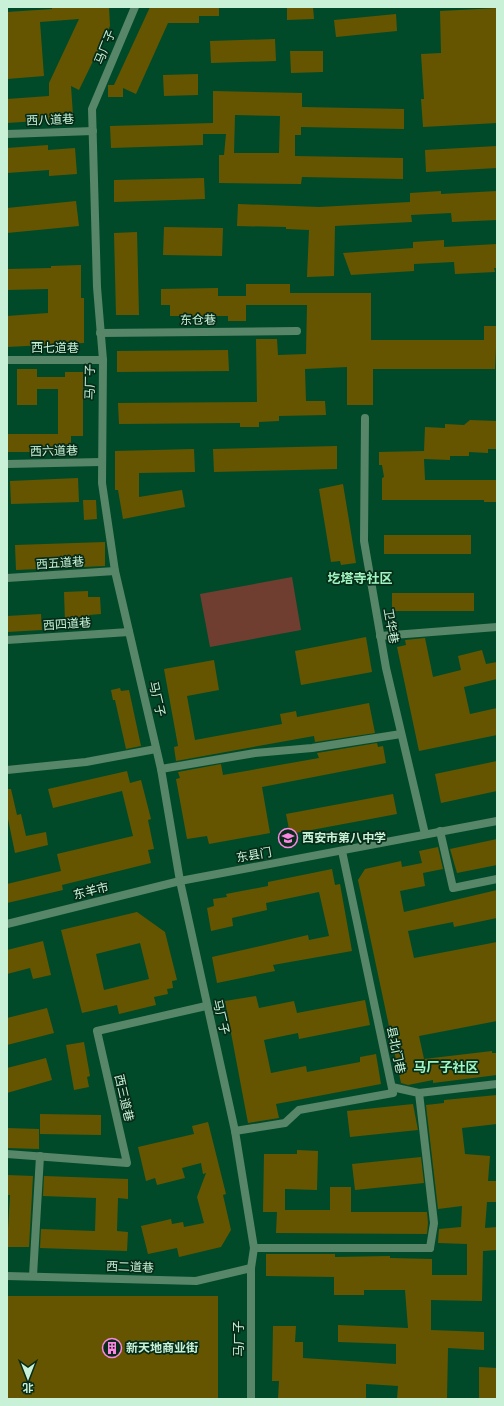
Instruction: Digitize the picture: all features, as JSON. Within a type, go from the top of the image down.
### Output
[{"type":"street","name":"马厂子","points":[[134,7],[92,109],[100,333],[103,360],[102,483],[115,571],[161,769],[180,881],[206,1006],[235,1131],[254,1248],[251,1268],[251,1399]]},
{"type":"street","name":"西八道巷","points":[[7,134],[93,131]]},
{"type":"street","name":"东仓巷","points":[[100,333],[297,331]]},
{"type":"street","name":"西七道巷","points":[[7,360],[103,360]]},
{"type":"street","name":"卫华巷","points":[[365,418],[364,541],[380,636],[401,734],[425,834]]},
{"type":"street","name":"西六道巷","points":[[7,464],[101,462]]},
{"type":"street","name":"西五道巷","points":[[7,578],[115,571]]},
{"type":"street","points":[[380,636],[497,627]]},
{"type":"street","name":"西四道巷","points":[[7,640],[129,632]]},
{"type":"street","points":[[161,769],[255,753],[312,748],[401,734]]},
{"type":"street","points":[[7,770],[86,762],[156,749]]},
{"type":"street","name":"东县门","points":[[180,881],[497,821]]},
{"type":"street","points":[[440,832],[453,888],[497,879]]},
{"type":"street","name":"县北门巷","points":[[235,1131],[285,1123],[299,1110],[393,1093],[342,851]]},
{"type":"street","name":"东羊市","points":[[7,924],[180,881]]},
{"type":"street","name":"西三道巷","points":[[7,1154],[127,1163],[97,1031],[206,1006]]},
{"type":"street","points":[[392,1087],[419,1093],[497,1084]]},
{"type":"street","points":[[254,1248],[430,1248],[434,1223],[419,1093]]},
{"type":"street","points":[[33,1276],[40,1156]]},
{"type":"street","name":"西二道巷","points":[[7,1276],[196,1281],[251,1268]]},
{"type":"shaded area","points":[[292,577],[301,630],[210,647],[200,594]]},
{"type":"building","points":[[52,7],[109,7],[110,26],[79,90],[71,86],[73,115],[52,117],[52,120],[7,123],[7,99],[49,96],[49,83],[79,19],[40,22],[44,76],[7,79],[7,12],[52,9]]},
{"type":"building","points":[[150,7],[219,7],[219,16],[199,16],[199,23],[168,23],[136,94],[123,88],[123,97],[108,97],[108,85],[114,85]]},
{"type":"building","points":[[287,7],[313,7],[314,19],[287,20]]},
{"type":"building","points":[[497,8],[497,123],[423,127],[421,99],[424,99],[421,54],[441,53],[440,11]]},
{"type":"building","points":[[396,14],[397,31],[336,37],[334,20]]},
{"type":"building","points":[[275,39],[276,61],[211,63],[210,41]]},
{"type":"building","points":[[290,51],[323,51],[323,72],[291,73]]},
{"type":"building","points":[[198,74],[198,95],[164,96],[163,75]]},
{"type":"building","points":[[213,91],[302,93],[302,107],[404,109],[404,129],[301,127],[301,135],[295,135],[295,156],[403,158],[403,179],[302,177],[301,184],[219,183],[219,155],[224,155],[226,134],[203,134],[203,145],[111,148],[110,126],[213,123]],"holes":[[[235,115],[280,116],[279,153],[234,153]]]},
{"type":"building","points":[[48,145],[48,150],[75,148],[77,174],[49,176],[49,170],[7,173],[7,148]]},
{"type":"building","points":[[497,146],[497,168],[426,172],[425,150]]},
{"type":"building","points":[[204,178],[205,199],[114,202],[114,180]]},
{"type":"building","points":[[441,191],[441,194],[497,191],[497,220],[452,222],[451,213],[411,215],[412,222],[335,226],[334,276],[307,277],[309,230],[286,229],[286,227],[237,226],[238,204],[319,207],[410,202],[410,193]]},
{"type":"building","points":[[76,201],[79,226],[7,233],[7,208]]},
{"type":"building","points":[[164,227],[223,228],[222,256],[163,255]]},
{"type":"building","points":[[137,232],[139,315],[116,315],[114,233]]},
{"type":"building","points":[[444,240],[444,247],[497,244],[497,268],[494,268],[495,272],[455,274],[454,262],[414,264],[414,271],[351,275],[343,253],[413,248],[413,242]]},
{"type":"building","points":[[81,265],[81,298],[84,298],[84,343],[7,347],[7,316],[48,313],[48,289],[7,290],[7,269],[51,268],[51,266]]},
{"type":"building","points":[[246,284],[290,284],[290,293],[371,293],[371,340],[484,340],[484,326],[497,326],[495,369],[373,369],[373,405],[347,405],[347,367],[305,369],[306,401],[325,401],[326,415],[279,416],[279,421],[259,422],[259,427],[240,427],[240,423],[119,424],[118,403],[257,402],[256,339],[277,339],[278,355],[306,354],[307,305],[246,305],[246,321],[228,321],[228,316],[170,316],[170,305],[161,305],[161,289],[218,288],[218,296],[246,296]]},
{"type":"building","points":[[228,350],[229,371],[117,372],[117,351]]},
{"type":"building","points":[[17,369],[37,369],[37,377],[65,377],[65,372],[83,372],[83,436],[71,436],[71,452],[7,452],[7,434],[58,434],[58,389],[37,389],[37,405],[17,405]]},
{"type":"building","points":[[470,420],[497,421],[497,449],[488,449],[488,453],[469,452],[469,456],[450,456],[450,460],[424,459],[425,480],[497,480],[497,502],[484,502],[484,500],[382,500],[382,478],[384,477],[382,465],[379,465],[379,452],[424,451],[425,427],[445,428],[445,424],[464,425]]},
{"type":"building","points":[[337,446],[337,469],[214,472],[213,449]]},
{"type":"building","points":[[194,449],[195,472],[139,473],[139,497],[182,490],[185,507],[123,519],[118,490],[115,490],[115,451]]},
{"type":"building","points":[[78,478],[79,502],[11,504],[10,481]]},
{"type":"building","points":[[343,484],[356,563],[341,565],[340,561],[331,562],[319,489]]},
{"type":"building","points":[[83,500],[96,500],[97,519],[84,520]]},
{"type":"building","points":[[384,535],[471,535],[471,554],[384,554]]},
{"type":"building","points":[[105,542],[105,566],[16,570],[15,545]]},
{"type":"building","points":[[88,591],[88,597],[100,597],[101,614],[89,615],[90,620],[65,622],[64,592]]},
{"type":"building","points":[[392,593],[474,593],[474,611],[392,611]]},
{"type":"building","points":[[41,614],[42,630],[7,632],[7,616]]},
{"type":"building","points":[[366,637],[372,672],[301,685],[295,651]]},
{"type":"building","points":[[425,638],[433,677],[461,670],[458,656],[482,650],[486,664],[497,662],[497,679],[464,687],[470,714],[497,708],[497,735],[419,751],[397,647],[406,645],[405,640]]},
{"type":"building","points":[[214,660],[219,690],[187,696],[195,740],[282,724],[280,714],[296,711],[297,717],[369,703],[375,733],[315,742],[314,736],[176,761],[174,747],[178,746],[164,669]]},
{"type":"building","points":[[120,688],[121,691],[129,690],[141,746],[126,749],[115,700],[113,700],[111,690]]},
{"type":"building","points":[[377,743],[378,747],[383,746],[386,763],[262,787],[270,833],[209,844],[207,836],[187,839],[176,779],[180,778],[178,772],[221,764],[223,775],[319,758],[317,753]]},
{"type":"building","points":[[497,761],[497,791],[441,803],[435,774]]},
{"type":"building","points":[[127,771],[130,783],[141,780],[151,819],[148,820],[154,849],[148,850],[151,863],[62,885],[63,890],[7,903],[7,884],[61,871],[57,854],[133,836],[122,791],[53,808],[48,789]]},
{"type":"building","points":[[7,789],[11,789],[17,815],[21,814],[26,836],[46,832],[48,845],[15,853],[7,814]]},
{"type":"building","points":[[393,794],[397,814],[290,834],[286,814]]},
{"type":"building","points":[[497,839],[497,865],[457,873],[450,849]]},
{"type":"building","points":[[438,847],[443,869],[423,873],[425,886],[400,891],[404,912],[497,890],[497,918],[454,927],[453,922],[408,931],[414,958],[497,942],[497,1021],[419,1036],[424,1059],[492,1051],[492,1053],[497,1053],[497,1075],[433,1083],[433,1080],[408,1085],[401,1083],[358,880],[365,869],[401,861],[402,867],[422,863],[419,851]]},
{"type":"building","points":[[332,869],[335,885],[340,884],[352,951],[273,965],[275,971],[217,983],[212,957],[308,935],[309,940],[329,936],[319,892],[266,903],[267,910],[232,918],[233,926],[211,931],[207,908],[214,906],[213,899],[227,897],[226,894],[268,886],[268,882]]},
{"type":"building","points":[[137,912],[165,932],[177,980],[172,981],[173,988],[167,989],[168,994],[154,997],[156,1005],[119,1014],[117,1005],[82,1013],[61,930]],"holes":[[[140,943],[149,979],[104,990],[96,954]]]},
{"type":"building","points":[[43,941],[51,975],[33,979],[30,968],[7,974],[7,950]]},
{"type":"building","points":[[256,996],[259,1008],[294,1001],[297,1013],[365,1000],[370,1025],[299,1039],[298,1033],[264,1040],[271,1073],[306,1066],[307,1072],[360,1062],[360,1057],[376,1054],[381,1084],[276,1104],[279,1118],[248,1123],[225,1001]]},
{"type":"building","points":[[47,1008],[54,1033],[7,1045],[7,1018]]},
{"type":"building","points":[[84,1042],[90,1076],[87,1077],[89,1087],[74,1090],[66,1045]]},
{"type":"building","points":[[46,1058],[52,1080],[7,1093],[7,1068]]},
{"type":"building","points":[[497,1095],[497,1124],[462,1128],[465,1154],[490,1156],[488,1181],[497,1181],[497,1202],[487,1202],[485,1228],[497,1227],[497,1250],[483,1251],[482,1301],[431,1300],[431,1330],[484,1332],[484,1350],[448,1348],[447,1399],[397,1399],[398,1386],[366,1384],[366,1399],[278,1399],[279,1381],[272,1381],[273,1326],[296,1326],[295,1342],[303,1342],[303,1358],[396,1364],[396,1344],[338,1342],[338,1325],[408,1328],[405,1290],[364,1290],[364,1295],[334,1295],[334,1277],[266,1276],[266,1254],[335,1254],[335,1257],[390,1256],[390,1258],[432,1259],[432,1275],[467,1275],[467,1244],[438,1243],[439,1229],[461,1227],[462,1206],[438,1209],[426,1105],[444,1103],[444,1100]]},
{"type":"building","points":[[413,1104],[418,1130],[350,1137],[347,1111]]},
{"type":"building","points":[[40,1114],[101,1115],[101,1135],[40,1134]]},
{"type":"building","points":[[208,1122],[226,1194],[223,1195],[231,1230],[221,1247],[179,1257],[177,1248],[148,1254],[141,1226],[171,1219],[172,1224],[183,1222],[184,1227],[204,1223],[197,1197],[206,1173],[203,1174],[201,1163],[182,1168],[185,1178],[157,1185],[155,1178],[146,1181],[138,1147],[194,1134],[192,1126]]},
{"type":"building","points":[[7,1128],[39,1129],[39,1149],[7,1148]]},
{"type":"building","points":[[297,1150],[318,1151],[317,1190],[285,1189],[285,1210],[330,1210],[330,1187],[351,1187],[351,1212],[427,1212],[427,1234],[276,1233],[277,1212],[263,1212],[264,1154],[297,1154]]},
{"type":"building","points":[[421,1157],[424,1183],[355,1190],[352,1164]]},
{"type":"building","points":[[7,1175],[33,1176],[29,1247],[7,1247],[10,1195],[7,1195]]},
{"type":"building","points":[[44,1176],[128,1179],[128,1199],[118,1198],[117,1231],[128,1232],[127,1251],[40,1248],[41,1229],[95,1231],[96,1198],[43,1196]]},
{"type":"building","name":"新天地商业街","points":[[7,1296],[218,1296],[218,1399],[7,1399]]},
{"type":"building","points":[[479,1367],[497,1368],[496,1399],[479,1399]]},
{"type":"place","name":"西安市第八中学","points":[[288,838]]},
{"type":"place","name":"新天地商业街","points":[[112,1348]]},
{"type":"district","name":"圪塔寺社区","points":[[360,578]]},
{"type":"district","name":"马厂子社区","points":[[446,1067]]}]
